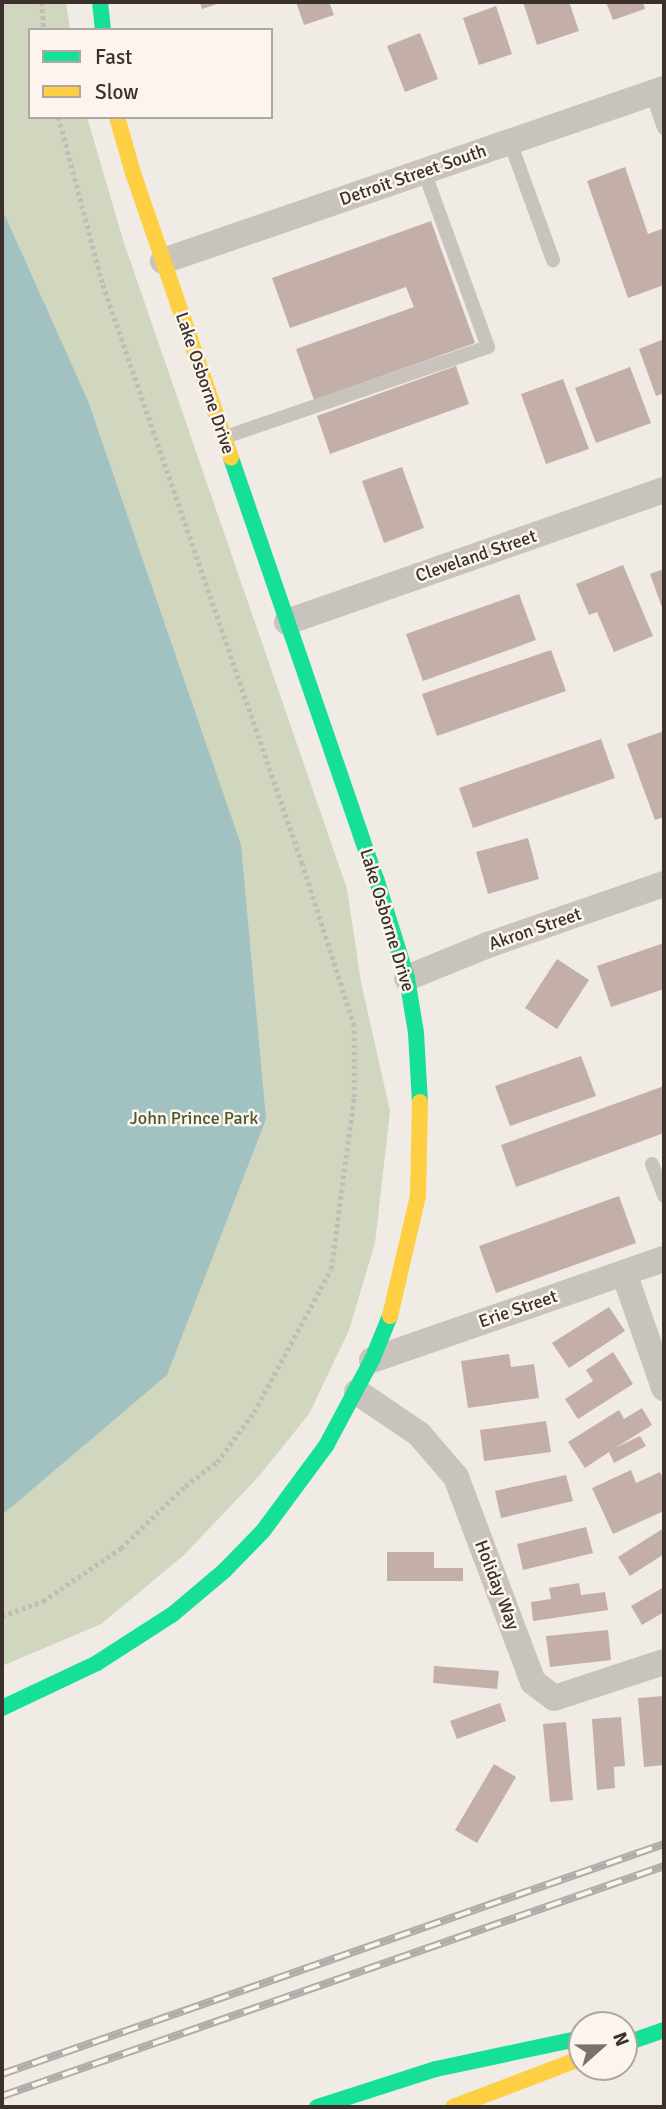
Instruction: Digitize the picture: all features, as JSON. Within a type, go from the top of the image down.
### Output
[{"type":"main road","points":[[100,2],[103,28]]},
{"type":"main road","name":"Lake Osborne Drive","points":[[2,1708],[97,1663],[173,1614],[224,1571],[263,1531],[326,1447],[372,1360],[394,1307],[418,1196],[420,1086],[416,1034],[407,978],[163,261],[118,119]]},
{"type":"main road","points":[[638,2026],[664,2020]]},
{"type":"main road","points":[[638,2039],[664,2029]]},
{"type":"main road","points":[[317,2107],[436,2069],[568,2041]]},
{"type":"main road","points":[[453,2107],[568,2063]]},
{"type":"street","name":"Detroit Street South","points":[[163,261],[658,91]]},
{"type":"street","name":"Cleveland Street","points":[[287,622],[664,490]]},
{"type":"street","name":"Akron Street","points":[[407,978],[488,945],[664,884]]},
{"type":"street","name":"Erie Street","points":[[372,1360],[664,1259]]},
{"type":"street","points":[[624,1273],[664,1388]]},
{"type":"street","name":"Holiday Way","points":[[357,1392],[419,1434],[456,1477],[533,1682],[554,1698],[664,1662]]},
{"type":"lane","points":[[658,91],[664,128]]},
{"type":"lane","points":[[510,142],[553,260]]},
{"type":"lane","points":[[223,437],[488,347],[424,171]]},
{"type":"lane","points":[[652,1164],[664,1196]]},
{"type":"path","points":[[42,2],[44,28]]},
{"type":"path","points":[[2,1616],[43,1601],[121,1548],[185,1486],[217,1462],[254,1412],[331,1269],[354,1097],[354,1026],[302,863],[102,283],[59,119]]},
{"type":"green space","name":"John Prince Park","points":[[2,2],[66,2],[70,28],[28,28],[28,119],[88,119],[124,243],[347,889],[361,982],[390,1111],[375,1243],[349,1330],[309,1414],[259,1476],[184,1555],[101,1624],[2,1666]]},
{"type":"water","points":[[2,209],[88,401],[241,845],[266,1119],[167,1375],[2,1515]]},
{"type":"building","points":[[200,2],[223,2],[202,9]]},
{"type":"building","points":[[296,2],[329,2],[334,15],[304,25]]},
{"type":"building","points":[[523,2],[569,2],[579,31],[537,45]]},
{"type":"building","points":[[606,2],[643,2],[645,9],[613,20]]},
{"type":"building","points":[[496,6],[512,54],[479,65],[463,18]]},
{"type":"building","points":[[420,33],[438,79],[405,92],[387,46]]},
{"type":"building","points":[[625,167],[648,234],[664,228],[664,285],[628,298],[587,181]]},
{"type":"building","points":[[431,221],[475,343],[314,400],[296,349],[414,307],[406,287],[290,328],[272,278]]},
{"type":"building","points":[[664,339],[664,393],[656,396],[639,349]]},
{"type":"building","points":[[456,366],[469,404],[330,454],[317,416]]},
{"type":"building","points":[[630,367],[651,423],[596,443],[575,388]]},
{"type":"building","points":[[563,379],[589,449],[546,464],[521,394]]},
{"type":"building","points":[[402,467],[424,528],[384,543],[362,481]]},
{"type":"building","points":[[623,565],[653,636],[614,652],[597,612],[589,615],[576,584]]},
{"type":"building","points":[[664,569],[664,613],[650,574]]},
{"type":"building","points":[[519,594],[536,640],[423,681],[406,634]]},
{"type":"building","points":[[551,650],[566,691],[437,736],[422,694]]},
{"type":"building","points":[[664,731],[664,817],[655,820],[627,744]]},
{"type":"building","points":[[601,739],[615,778],[473,828],[459,788]]},
{"type":"building","points":[[528,838],[539,879],[488,894],[476,852]]},
{"type":"building","points":[[664,943],[664,989],[611,1007],[597,966]]},
{"type":"building","points":[[557,959],[589,980],[557,1029],[525,1008]]},
{"type":"building","points":[[581,1056],[596,1096],[510,1126],[495,1086]]},
{"type":"building","points":[[664,1086],[664,1133],[516,1187],[501,1145]]},
{"type":"building","points":[[619,1196],[636,1243],[496,1293],[479,1246]]},
{"type":"building","points":[[609,1307],[625,1331],[569,1368],[552,1343]]},
{"type":"building","points":[[613,1352],[633,1384],[578,1419],[565,1399],[593,1381],[586,1370]]},
{"type":"building","points":[[509,1354],[511,1367],[534,1364],[539,1398],[468,1408],[461,1361]]},
{"type":"building","points":[[642,1408],[652,1425],[615,1448],[640,1436],[646,1446],[614,1463],[609,1452],[585,1468],[568,1442],[619,1410],[624,1419]]},
{"type":"building","points":[[546,1421],[551,1452],[484,1461],[480,1430]]},
{"type":"building","points":[[631,1470],[636,1483],[660,1472],[664,1481],[664,1511],[613,1534],[592,1488]]},
{"type":"building","points":[[566,1475],[573,1501],[501,1518],[495,1491]]},
{"type":"building","points":[[586,1527],[593,1553],[523,1570],[517,1544]]},
{"type":"building","points":[[664,1528],[664,1554],[630,1576],[618,1557]]},
{"type":"building","points":[[387,1552],[434,1552],[434,1568],[463,1568],[463,1581],[387,1581]]},
{"type":"building","points":[[579,1583],[581,1595],[605,1592],[608,1610],[533,1621],[531,1602],[551,1599],[549,1588]]},
{"type":"building","points":[[664,1587],[664,1612],[642,1625],[631,1606]]},
{"type":"building","points":[[608,1630],[611,1660],[550,1667],[546,1636]]},
{"type":"building","points":[[434,1666],[499,1671],[497,1689],[433,1683]]},
{"type":"building","points":[[664,1696],[664,1765],[644,1767],[638,1698]]},
{"type":"building","points":[[500,1703],[506,1721],[457,1739],[450,1721]]},
{"type":"building","points":[[621,1717],[625,1766],[614,1767],[615,1788],[597,1790],[592,1719]]},
{"type":"building","points":[[566,1722],[573,1800],[550,1802],[543,1724]]},
{"type":"building","points":[[494,1764],[516,1777],[477,1843],[455,1830]]},
{"type":"railway","points":[[2,2074],[664,1844]]},
{"type":"railway","points":[[2,2096],[664,1866]]},
{"type":"traffic: fast","points":[[100,2],[103,28]]},
{"type":"traffic: fast","points":[[231,458],[376,878],[407,978],[416,1033],[420,1102]]},
{"type":"traffic: fast","points":[[2,1708],[97,1663],[173,1614],[224,1571],[263,1531],[326,1446],[372,1360],[390,1316]]},
{"type":"traffic: fast","points":[[638,2039],[664,2030]]},
{"type":"traffic: fast","points":[[317,2107],[436,2069],[568,2041]]},
{"type":"traffic: slow","points":[[118,119],[133,173],[231,458]]},
{"type":"traffic: slow","points":[[390,1316],[418,1196],[420,1102]]},
{"type":"traffic: slow","points":[[453,2107],[568,2063]]}]
